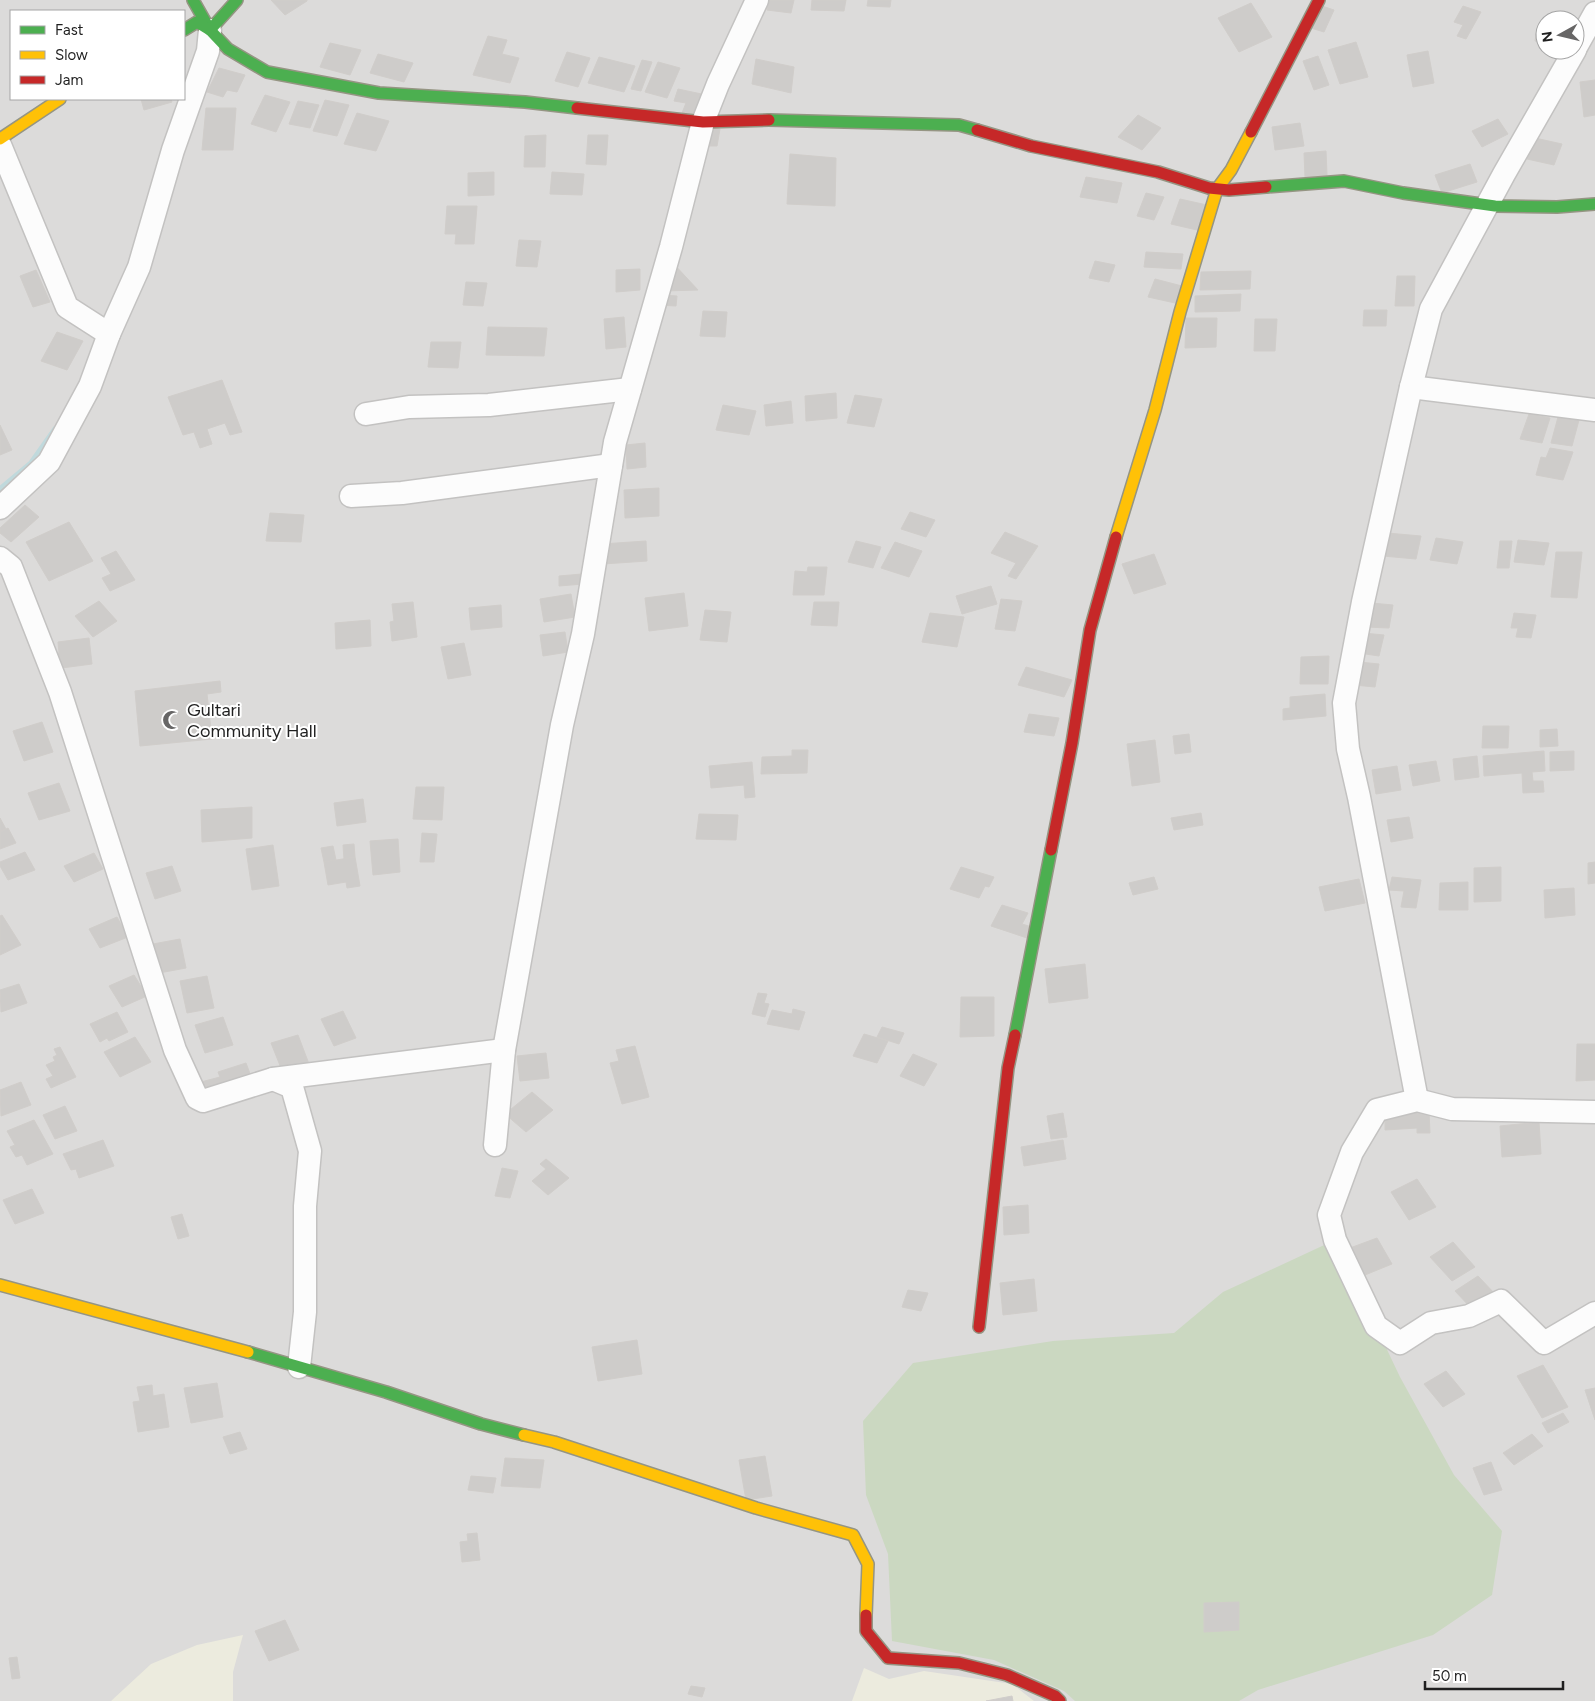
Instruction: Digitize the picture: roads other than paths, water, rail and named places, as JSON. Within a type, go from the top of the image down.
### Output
[{"type":"street","points":[[193,0],[210,30],[228,49],[267,72],[379,93],[525,102],[703,122],[786,119],[854,123],[959,125],[1031,146],[1158,172],[1217,189],[1230,190],[1344,181],[1403,193],[1488,205],[1557,208],[1595,204]]},
{"type":"street","points":[[0,508],[49,462],[90,386],[109,334],[139,267],[174,150],[208,52],[210,30],[237,0]]},
{"type":"street","points":[[495,1145],[504,1050],[562,725],[583,634],[615,442],[671,247],[703,122],[718,84],[758,0]]},
{"type":"street","points":[[979,1327],[1008,1068],[1067,771],[1090,630],[1112,551],[1156,410],[1180,312],[1217,189],[1231,170],[1318,0]]},
{"type":"street","points":[[1585,32],[1595,13]]},
{"type":"street","points":[[185,29],[197,22],[210,30]]},
{"type":"street","points":[[1417,1100],[1359,797],[1348,749],[1344,703],[1363,602],[1411,387],[1431,309],[1569,60]]},
{"type":"street","points":[[0,139],[58,100]]},
{"type":"street","points":[[0,146],[67,307],[109,334]]},
{"type":"street","points":[[1411,387],[1595,410]]},
{"type":"street","points":[[366,414],[409,407],[489,405],[630,389]]},
{"type":"street","points":[[351,496],[402,493],[611,466]]},
{"type":"street","points":[[0,558],[12,567],[60,692],[138,930],[159,1003],[175,1050],[197,1098],[203,1101],[273,1079],[504,1050]]},
{"type":"street","points":[[273,1079],[292,1087],[310,1151],[305,1206],[305,1312],[299,1367]]},
{"type":"street","points":[[1595,1112],[1452,1109],[1417,1100],[1377,1110],[1352,1152],[1328,1215],[1335,1240],[1376,1326],[1400,1343],[1431,1323],[1469,1316],[1501,1301],[1544,1343],[1595,1313]]},
{"type":"street","points":[[0,1285],[386,1392],[481,1424],[554,1442],[756,1508],[853,1535],[868,1564],[866,1631],[888,1658],[959,1664],[1008,1675],[1055,1696],[1060,1701]]},
{"type":"waterway","points":[[0,489],[31,463],[55,429]]},
{"type":"place","name":"Gultari Community Hall","points":[[172,720]]}]
